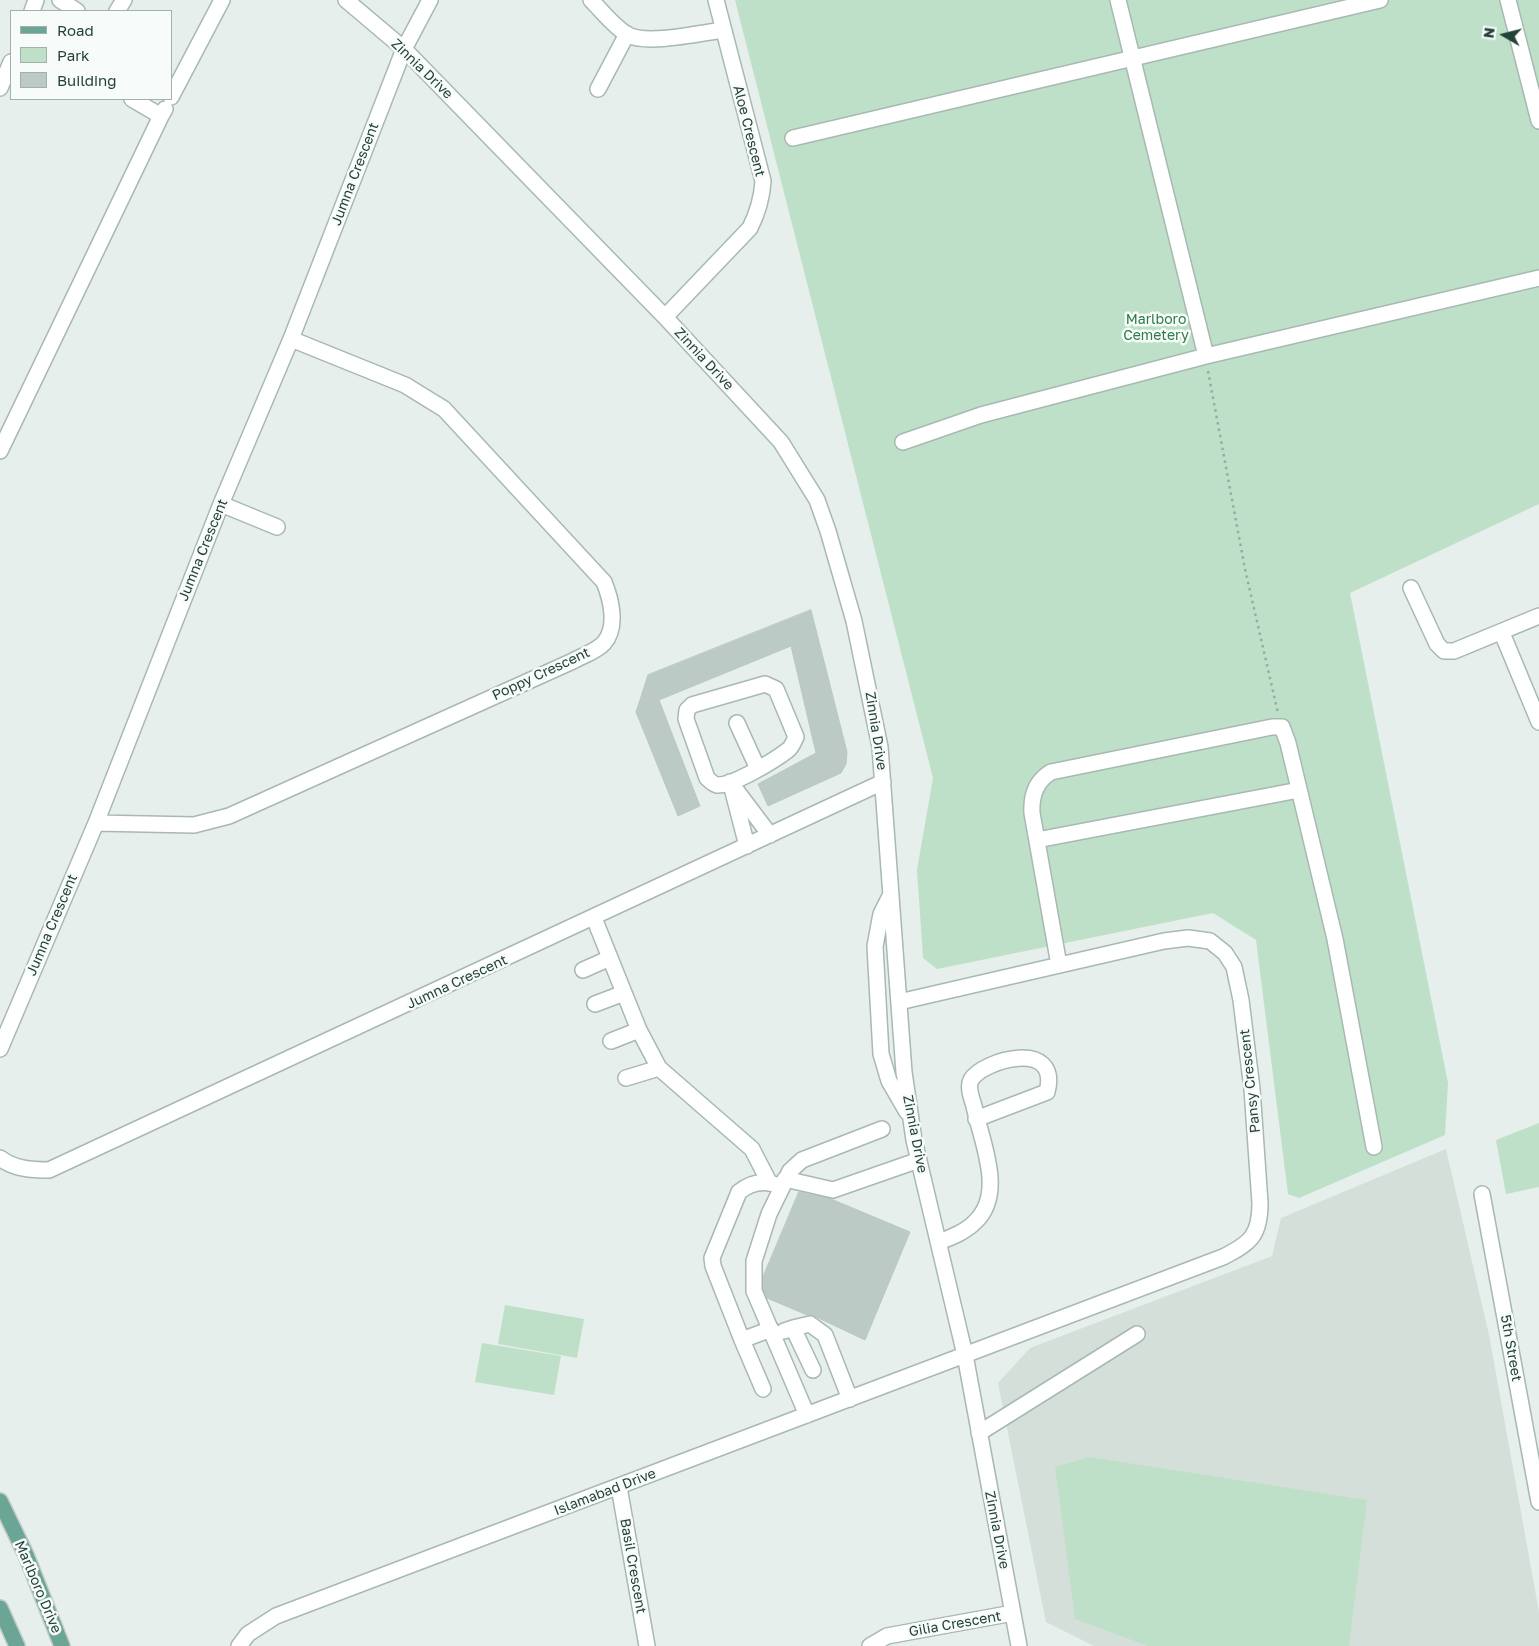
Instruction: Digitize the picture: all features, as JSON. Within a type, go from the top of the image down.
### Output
[{"type":"main road","name":"Marlboro Drive","points":[[0,1501],[26,1555],[62,1646]]},
{"type":"main road","points":[[0,1608],[17,1646]]},
{"type":"street","points":[[60,0],[75,10]]},
{"type":"street","points":[[172,94],[176,77],[222,0]]},
{"type":"street","name":"Zinnia Drive","points":[[346,0],[404,49],[665,318],[781,442],[817,500],[854,621],[875,718],[883,782],[904,1072],[910,1117],[965,1355],[1019,1646]]},
{"type":"street","points":[[404,49],[430,0]]},
{"type":"street","points":[[591,0],[627,34],[643,38],[723,30]]},
{"type":"street","name":"Aloe Crescent","points":[[665,318],[750,228],[756,217],[762,194],[761,175],[716,0]]},
{"type":"street","points":[[1118,0],[1206,356]]},
{"type":"street","points":[[793,138],[1380,0]]},
{"type":"street","points":[[1508,0],[1539,121]]},
{"type":"street","points":[[598,89],[627,34]]},
{"type":"street","name":"Jumna Crescent","points":[[0,1049],[96,823],[221,504],[291,339],[404,49]]},
{"type":"street","points":[[0,88],[10,64]]},
{"type":"street","points":[[134,100],[161,116]]},
{"type":"street","points":[[0,451],[170,100]]},
{"type":"street","points":[[903,442],[981,415],[1206,356],[1539,278]]},
{"type":"street","name":"Poppy Crescent","points":[[96,823],[194,825],[229,816],[573,660],[599,647],[608,636],[612,618],[612,606],[604,582],[455,420],[438,405],[405,384],[291,339]]},
{"type":"street","points":[[221,504],[277,528]]},
{"type":"street","points":[[1411,588],[1437,644],[1444,651],[1454,651],[1502,633],[1539,616]]},
{"type":"street","points":[[1502,633],[1539,722]]},
{"type":"street","points":[[765,684],[776,689],[796,736],[789,749],[758,769],[730,782],[717,785],[707,778],[686,719],[686,710],[692,705],[765,684]]},
{"type":"street","points":[[737,723],[758,769]]},
{"type":"street","points":[[1059,965],[1031,803],[1038,784],[1044,776],[1051,772],[1272,726],[1282,727],[1288,742],[1335,939],[1374,1147]]},
{"type":"street","points":[[730,782],[770,835]]},
{"type":"street","points":[[730,782],[747,846]]},
{"type":"street","name":"Jumna Crescent","points":[[0,1158],[7,1163],[33,1170],[49,1170],[883,782]]},
{"type":"street","points":[[1037,840],[1299,790]]},
{"type":"street","points":[[892,893],[881,914],[875,946],[880,1054],[888,1082],[910,1117]]},
{"type":"street","points":[[594,918],[639,1030],[659,1068],[752,1149],[779,1182]]},
{"type":"street","name":"Pansy Crescent","points":[[899,1002],[1164,941],[1188,938],[1210,941],[1225,953],[1234,967],[1238,979],[1252,1089],[1260,1202],[1259,1221],[1253,1237],[1247,1243],[1223,1257],[965,1355]]},
{"type":"street","points":[[583,970],[610,958]]},
{"type":"street","points":[[595,1004],[624,993]]},
{"type":"street","points":[[611,1041],[639,1030]]},
{"type":"street","points":[[939,1242],[961,1233],[976,1222],[984,1210],[990,1176],[976,1119],[969,1086],[971,1080],[988,1066],[1024,1057],[1034,1058],[1041,1063],[1048,1073],[1047,1092],[976,1119]]},
{"type":"street","points":[[626,1078],[659,1068]]},
{"type":"street","points":[[807,1415],[754,1291],[754,1261],[779,1182],[802,1160],[882,1129]]},
{"type":"street","points":[[763,1389],[713,1266],[712,1258],[739,1192],[748,1184],[779,1182],[833,1190],[919,1160]]},
{"type":"street","name":"5th Street","points":[[1482,1194],[1539,1502]]},
{"type":"street","points":[[742,1340],[810,1324],[825,1335],[850,1399]]},
{"type":"street","points":[[794,1328],[812,1370]]},
{"type":"street","points":[[978,1433],[1137,1334]]},
{"type":"street","name":"Islamabad Drive","points":[[244,1640],[276,1616],[965,1355]]},
{"type":"street","name":"Basil Crescent","points":[[619,1487],[647,1646]]},
{"type":"street","name":"Gilia Crescent","points":[[870,1646],[887,1636],[1013,1614]]},
{"type":"path","points":[[1206,356],[1245,569],[1282,727]]},
{"type":"shaded area","points":[[1446,1149],[1489,1335],[1539,1612],[1539,1646],[1094,1646],[1046,1622],[998,1383],[1030,1348],[1272,1256],[1281,1218]]},
{"type":"green space","name":"Marlboro Cemetery","points":[[735,0],[1539,0],[1539,504],[1350,593],[1448,1083],[1445,1135],[1299,1198],[1288,1194],[1256,940],[1213,913],[937,969],[923,958],[917,870],[933,778]]},
{"type":"green space","points":[[1539,1123],[1539,1187],[1506,1194],[1496,1140]]},
{"type":"green space","points":[[505,1305],[584,1319],[577,1358],[498,1344]]},
{"type":"green space","points":[[482,1343],[561,1356],[554,1395],[475,1382]]},
{"type":"green space","points":[[1089,1457],[1367,1500],[1349,1646],[1148,1646],[1075,1619],[1055,1467]]},
{"type":"building","points":[[811,610],[847,752],[846,764],[841,773],[768,806],[758,784],[816,753],[791,646],[659,700],[700,806],[678,816],[636,712],[648,675]]},
{"type":"building","points":[[799,1192],[831,1199],[910,1232],[865,1340],[812,1315],[807,1315],[767,1298],[763,1289],[763,1277]]}]
